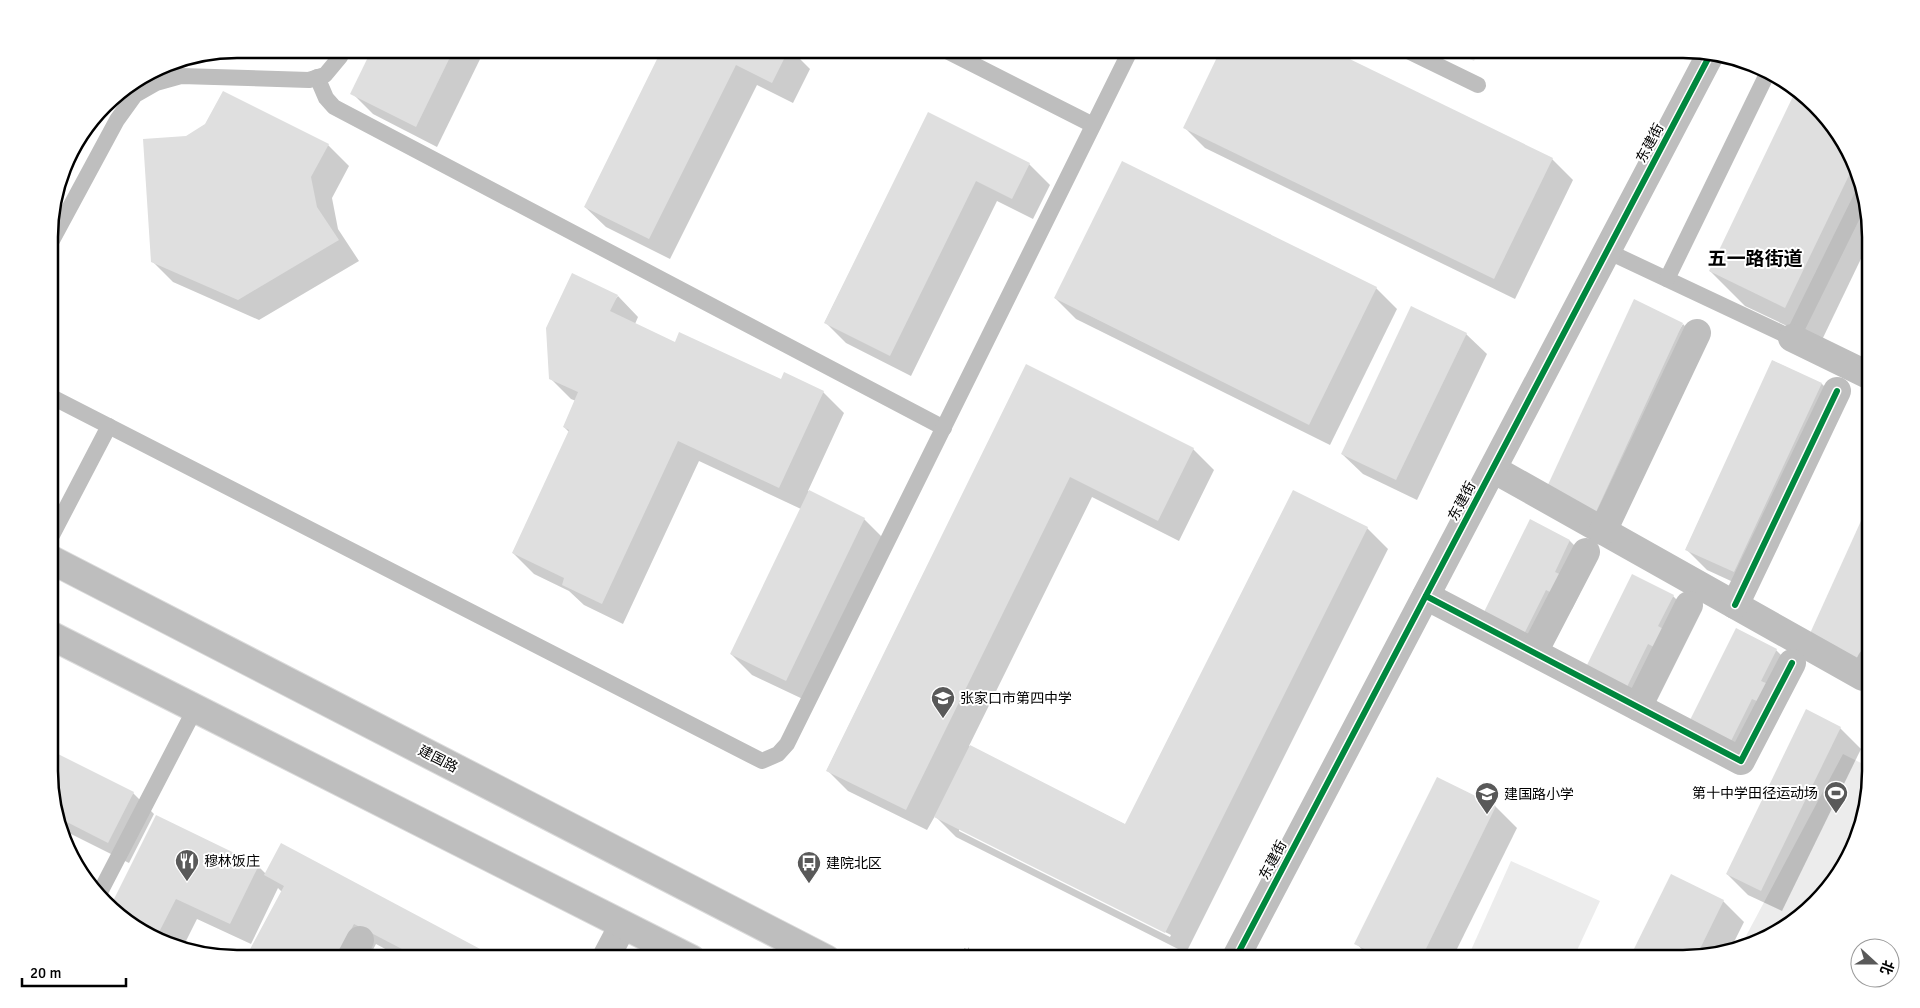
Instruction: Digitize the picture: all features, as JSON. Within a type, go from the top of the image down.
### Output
[{"type":"street","name":"东建街","points":[[1240,950],[1708,59]]},
{"type":"street","points":[[1603,531],[1697,333]]},
{"type":"street","points":[[1792,338],[1862,372]]},
{"type":"street","points":[[1735,605],[1837,391]]},
{"type":"street","points":[[1492,469],[1862,676]]},
{"type":"street","points":[[1534,652],[1586,552]]},
{"type":"street","name":"建国路","points":[[58,563],[809,950]]},
{"type":"street","points":[[1426,596],[1741,761],[1792,663]]},
{"type":"street","points":[[1638,707],[1689,605]]},
{"type":"street","points":[[58,639],[673,950]]},
{"type":"street","points":[[610,950],[623,925]]},
{"type":"lane","points":[[58,229],[117,120],[135,95],[156,83],[181,76],[310,80],[325,75],[339,58]]},
{"type":"lane","points":[[961,58],[1093,126]]},
{"type":"lane","points":[[58,400],[762,761],[778,754],[787,744],[1127,58]]},
{"type":"lane","points":[[1422,58],[1478,85]]},
{"type":"lane","points":[[317,77],[326,98],[334,107],[944,428]]},
{"type":"lane","points":[[1667,279],[1765,77]]},
{"type":"lane","points":[[1607,251],[1792,338],[1859,202]]},
{"type":"lane","points":[[58,524],[109,426]]},
{"type":"lane","points":[[101,889],[195,709]]},
{"type":"shaded area","name":"第十中学田径运动场","points":[[1843,754],[1862,764],[1861,795],[1853,829],[1839,861],[1826,881],[1793,914],[1773,927],[1744,940]]},
{"type":"shaded area","points":[[1511,861],[1600,901],[1577,950],[1471,950]]},
{"type":"building","points":[[368,58],[450,58],[416,127],[350,94]]},
{"type":"building","points":[[658,58],[784,58],[772,83],[736,65],[649,239],[584,207]]},
{"type":"building","points":[[1217,58],[1347,58],[1553,158],[1494,279],[1183,128]]},
{"type":"building","points":[[223,91],[329,144],[311,177],[317,207],[339,240],[238,300],[151,262],[143,139],[186,136],[205,124]]},
{"type":"building","points":[[1794,95],[1826,127],[1839,147],[1851,172],[1785,308],[1709,271]]},
{"type":"building","points":[[928,112],[1030,163],[1012,199],[976,181],[890,356],[824,323]]},
{"type":"building","points":[[1122,161],[1377,287],[1309,425],[1054,298]]},
{"type":"building","points":[[572,273],[618,295],[610,311],[675,342],[679,332],[781,379],[784,372],[824,391],[779,488],[678,441],[602,604],[562,585],[564,578],[512,553],[569,430],[563,427],[578,392],[549,379],[546,328]]},
{"type":"building","points":[[1634,299],[1683,323],[1596,512],[1546,489]]},
{"type":"building","points":[[1411,306],[1467,333],[1396,480],[1341,454]]},
{"type":"building","points":[[1772,360],[1822,383],[1734,572],[1685,550]]},
{"type":"building","points":[[1026,364],[1194,448],[1158,521],[1070,477],[906,810],[826,771]]},
{"type":"building","points":[[809,490],[865,518],[786,681],[730,654]]},
{"type":"building","points":[[1293,490],[1368,527],[1165,933],[934,817],[970,745],[1125,824]]},
{"type":"building","points":[[1530,519],[1570,540],[1555,572],[1566,577],[1558,596],[1546,590],[1524,634],[1483,614]]},
{"type":"building","points":[[1862,519],[1862,661],[1860,665],[1807,640]]},
{"type":"building","points":[[1632,574],[1674,595],[1658,626],[1669,632],[1660,650],[1648,644],[1626,689],[1585,669]]},
{"type":"building","points":[[1736,628],[1777,649],[1761,681],[1773,686],[1764,704],[1752,699],[1730,743],[1689,722]]},
{"type":"building","points":[[1806,709],[1841,727],[1761,891],[1726,874]]},
{"type":"building","points":[[58,754],[134,792],[108,843],[65,821],[59,795]]},
{"type":"building","points":[[1437,777],[1496,806],[1425,950],[1366,950],[1354,944]]},
{"type":"building","name":"穆林饭庄","points":[[156,815],[259,865],[230,924],[176,899],[159,933],[127,914],[113,901]]},
{"type":"building","points":[[281,843],[482,950],[404,950],[354,924],[341,950],[250,950],[284,886],[264,875]]},
{"type":"building","points":[[1671,874],[1724,900],[1700,950],[1633,950]]},
{"type":"cycle path","points":[[1240,950],[1708,59]]},
{"type":"cycle path","points":[[1735,605],[1837,391]]},
{"type":"cycle path","points":[[1426,596],[1741,761],[1792,663]]},
{"type":"place","name":"张家口市第四中学","points":[[943,719]]},
{"type":"place","name":"第十中学田径运动场","points":[[1836,814]]},
{"type":"place","name":"建国路小学","points":[[1487,815]]},
{"type":"place","name":"穆林饭庄","points":[[187,882]]},
{"type":"place","name":"建院北区","points":[[809,884]]},
{"type":"district","name":"五一路街道","points":[[1755,259]]}]
